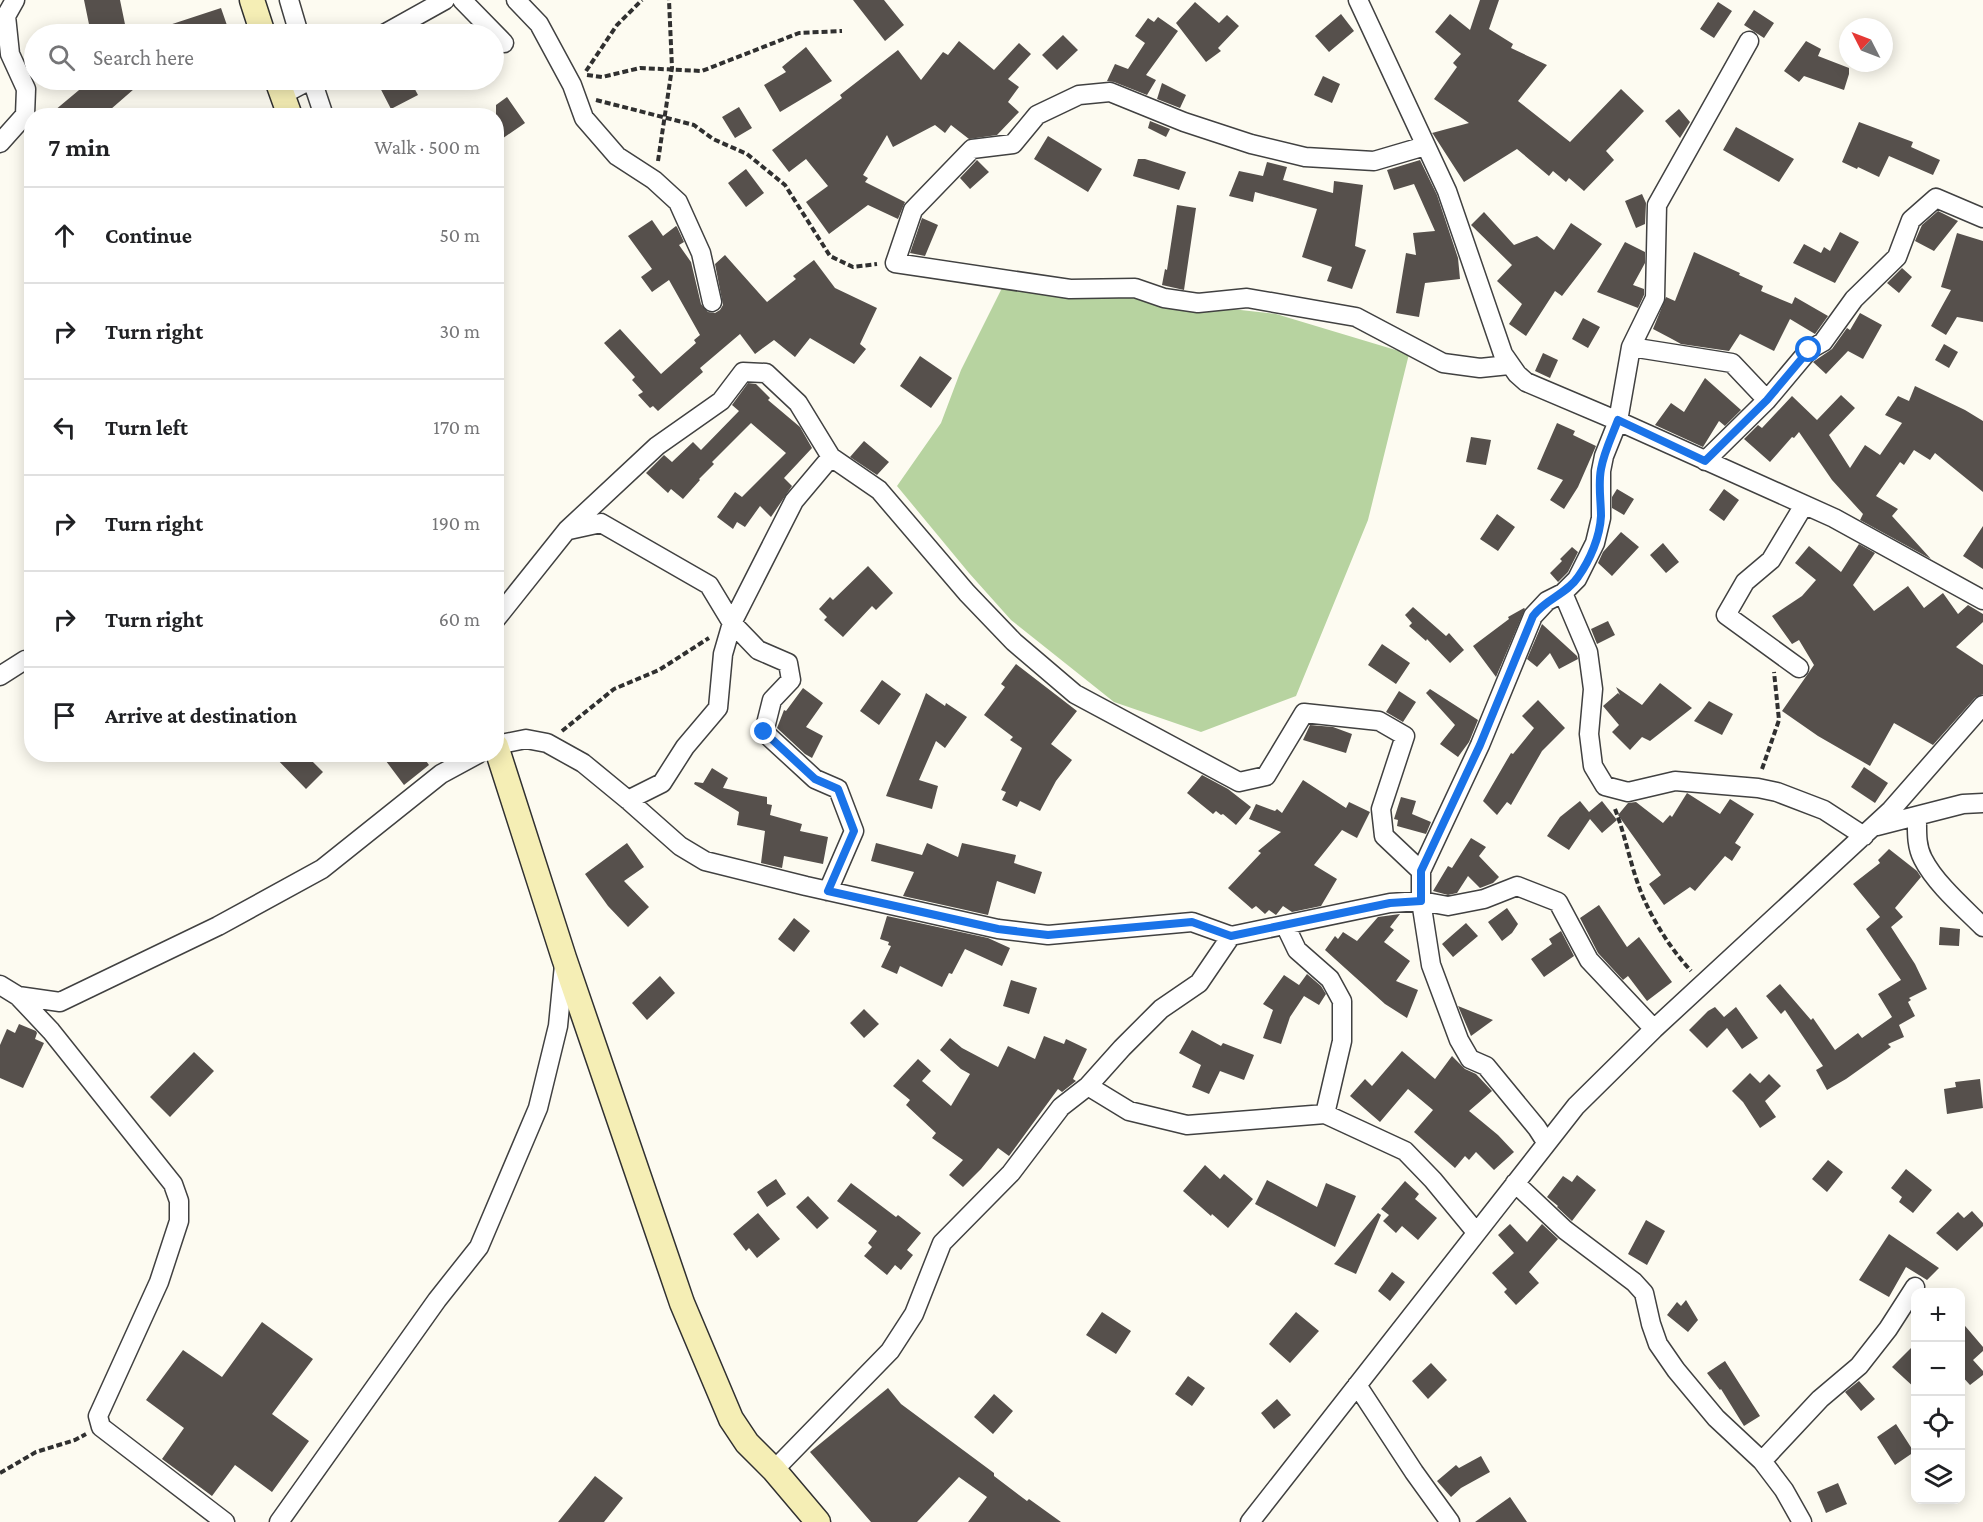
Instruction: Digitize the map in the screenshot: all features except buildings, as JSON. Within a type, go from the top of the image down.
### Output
[{"type":"main road","points":[[252,0],[260,24]]},
{"type":"main road","points":[[501,762],[564,958],[686,1313],[731,1419],[747,1443],[774,1470],[818,1522]]},
{"type":"street","points":[[15,0],[6,16],[10,54],[24,85]]},
{"type":"street","points":[[289,0],[296,24]]},
{"type":"street","points":[[402,24],[446,0]]},
{"type":"street","points":[[462,0],[485,24]]},
{"type":"street","points":[[516,0],[539,24],[572,85],[584,118],[616,156],[654,180],[678,202],[701,253],[712,302]]},
{"type":"street","points":[[1358,0],[1447,192],[1509,364],[1526,382],[1618,420],[1834,518],[1983,600]]},
{"type":"street","points":[[1546,1142],[1486,1066],[1470,1059],[1459,1040],[1431,965],[1421,901],[1421,871],[1480,745],[1533,616],[1547,601],[1563,593],[1577,579],[1595,543],[1601,518],[1601,471],[1604,456],[1618,420],[1631,347],[1655,298],[1657,204],[1749,41]]},
{"type":"street","points":[[25,108],[26,90]]},
{"type":"street","points":[[315,90],[321,108]]},
{"type":"street","points":[[1425,146],[1374,161],[1305,157],[1251,144],[1184,122],[1110,92],[1079,95],[1037,115],[1013,144],[972,149],[913,210],[895,263],[1070,289],[1135,288],[1164,298],[1198,303],[1247,298],[1356,317],[1443,363],[1480,368],[1509,364]]},
{"type":"street","points":[[0,143],[24,116]]},
{"type":"street","points":[[1705,461],[1767,400],[1809,350],[1823,342],[1854,299],[1897,257],[1911,220],[1936,198],[1983,218]]},
{"type":"street","points":[[1631,347],[1732,363],[1767,400]]},
{"type":"street","points":[[504,609],[567,530],[657,446],[721,401],[743,372],[766,373],[798,402],[831,457],[879,490],[967,593],[1014,642],[1075,694],[1239,782],[1266,776],[1304,713],[1379,721],[1405,736],[1381,809],[1384,836],[1421,871]]},
{"type":"street","points":[[628,800],[662,783],[685,747],[718,708],[723,654],[732,623],[794,501],[831,457]]},
{"type":"street","points":[[1799,668],[1726,615],[1744,582],[1771,560],[1804,505]]},
{"type":"street","points":[[567,530],[601,523],[709,585],[732,623],[758,650],[788,663],[791,680],[772,700],[764,732],[815,779],[838,789],[854,831],[828,891]]},
{"type":"street","points":[[1563,593],[1588,652],[1593,689],[1589,734],[1593,766],[1605,786],[1628,792],[1675,782],[1758,788],[1777,792],[1824,810],[1869,831],[1964,804],[1983,803]]},
{"type":"street","points":[[0,676],[24,661]]},
{"type":"street","points":[[1250,1522],[1576,1106],[1654,1029],[1869,831],[1924,775],[1983,705]]},
{"type":"street","points":[[504,743],[526,739],[547,743],[583,763],[680,846],[705,861],[998,929],[1048,935],[1192,922],[1231,936],[1390,903],[1421,901],[1448,906],[1484,899],[1517,886],[1558,902],[1588,960],[1654,1029]]},
{"type":"street","points":[[18,996],[60,1002],[218,926],[322,869],[441,774],[463,762]]},
{"type":"street","points":[[1917,817],[1917,839],[1923,859],[1946,891],[1983,927]]},
{"type":"street","points":[[1285,925],[1297,950],[1330,979],[1342,1001],[1342,1041],[1325,1114]]},
{"type":"street","points":[[774,1470],[890,1351],[914,1314],[942,1243],[1011,1173],[1061,1107],[1088,1086],[1161,1009],[1199,983],[1231,936]]},
{"type":"street","points":[[279,1522],[437,1300],[479,1247],[538,1108],[558,1026],[564,958]]},
{"type":"street","points":[[0,985],[18,996],[51,1031],[173,1184],[179,1201],[179,1221],[159,1282],[98,1416],[101,1427],[225,1522]]},
{"type":"street","points":[[1088,1086],[1129,1111],[1187,1125],[1325,1114],[1405,1152],[1433,1180],[1476,1232]]},
{"type":"street","points":[[1515,1182],[1565,1230],[1635,1282],[1644,1293],[1658,1344],[1676,1370],[1716,1418],[1762,1461],[1784,1490],[1802,1522]]},
{"type":"street","points":[[1762,1461],[1820,1399],[1860,1366],[1888,1329],[1915,1287]]},
{"type":"street","points":[[1357,1385],[1450,1522]]},
{"type":"path","points":[[642,0],[617,25],[583,75],[602,77],[640,68],[702,71],[799,33],[842,31]]},
{"type":"path","points":[[654,180],[672,68],[669,0]]},
{"type":"path","points":[[572,85],[599,102],[665,116],[694,125],[713,139],[747,154],[785,185],[830,256],[853,267],[895,263]]},
{"type":"path","points":[[547,743],[614,689],[658,670],[732,623]]},
{"type":"path","points":[[1758,788],[1779,720],[1771,647]]},
{"type":"path","points":[[1605,786],[1623,829],[1643,896],[1671,949],[1702,984]]},
{"type":"path","points":[[0,1473],[36,1452],[75,1440],[101,1427]]},
{"type":"green space","points":[[1003,286],[1276,314],[1409,354],[1368,520],[1296,696],[1201,732],[1114,702],[1011,620],[897,486],[941,423],[961,370]]},
{"type":"route","points":[[764,732],[815,779],[838,789],[854,831],[828,891],[998,929],[1048,935],[1192,922],[1231,936],[1390,903],[1421,901],[1421,871],[1480,745],[1533,616],[1547,601],[1563,593],[1577,579],[1595,543],[1601,518],[1601,471],[1604,456],[1618,420],[1705,461],[1767,400],[1809,350]]}]
